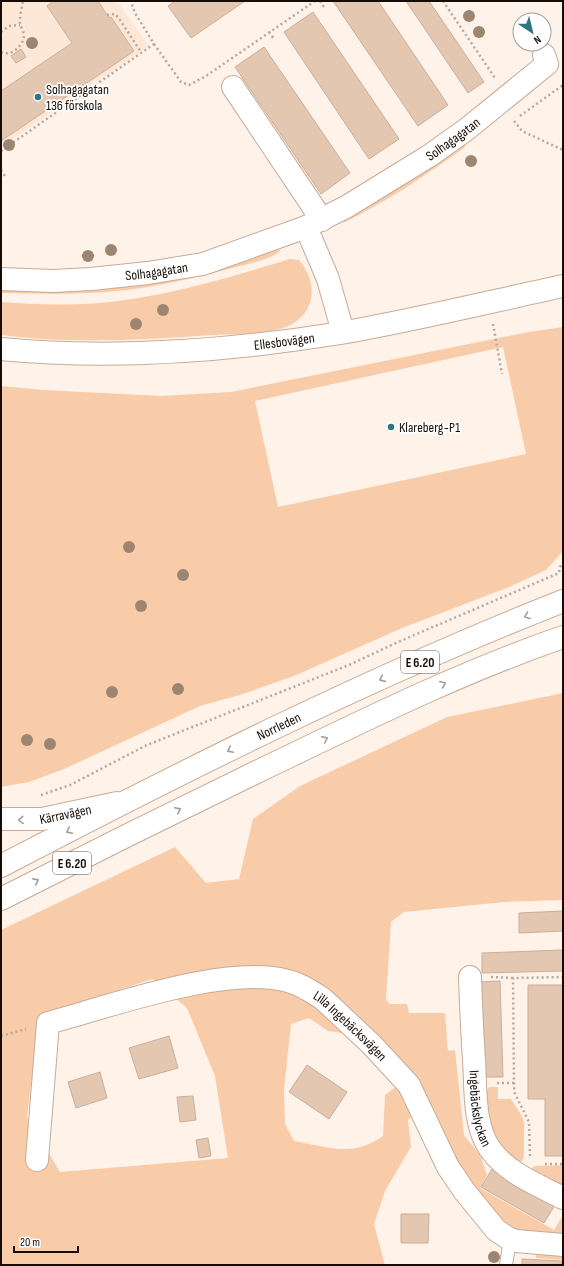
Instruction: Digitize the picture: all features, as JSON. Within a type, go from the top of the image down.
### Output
[{"type":"main road","name":"Solhagagatan","points":[[1,279],[53,281],[148,274],[203,264],[314,224],[429,156],[467,129],[547,64],[544,55]]},
{"type":"main road","points":[[233,87],[314,224],[343,332]]},
{"type":"main road","name":"Ellesbovägen","points":[[1,349],[41,353],[139,354],[228,348],[343,332],[563,286]]},
{"type":"main road","name":"Norrleden","points":[[1,866],[128,800],[286,722],[496,628],[563,601]]},
{"type":"main road","name":"E 6.20","points":[[1,899],[142,827],[406,700],[514,654],[563,637]]},
{"type":"main road","name":"Kärravägen","points":[[1,819],[10,820],[42,818],[128,800]]},
{"type":"main road","name":"Lilla Ingebäcksvägen","points":[[37,1160],[48,1023],[166,990],[221,979],[266,977],[289,981],[310,990],[329,1004],[400,1074],[414,1095],[430,1132],[448,1167],[465,1192],[496,1230],[512,1240],[528,1243],[563,1245]]},
{"type":"main road","name":"Ingebäckslyckan","points":[[470,977],[478,1118],[482,1132],[490,1148],[504,1164],[525,1178],[563,1198]]},
{"type":"lane","points":[[506,1265],[509,1246],[512,1240]]},
{"type":"path","points":[[1,52],[8,54],[17,48],[24,36],[19,21],[23,1]]},
{"type":"path","points":[[131,1],[135,13],[154,44],[181,82],[189,85],[206,76],[315,1]]},
{"type":"path","points":[[320,1],[324,7]]},
{"type":"path","points":[[443,1],[508,96]]},
{"type":"path","points":[[107,15],[115,14],[118,17],[141,52]]},
{"type":"path","points":[[1,32],[9,26],[20,26]]},
{"type":"path","points":[[269,32],[274,39]]},
{"type":"path","points":[[1,151],[154,44]]},
{"type":"path","points":[[563,85],[514,121],[522,131],[563,150]]},
{"type":"path","points":[[1,170],[6,176]]},
{"type":"path","points":[[489,302],[502,374]]},
{"type":"path","points":[[36,796],[70,785],[147,746],[349,665],[524,586],[561,572],[560,567],[563,563]]},
{"type":"path","points":[[525,1178],[530,1161],[529,1122],[515,1094],[514,1087],[513,978],[563,977]]},
{"type":"shaded area","name":"Solhagagatan 136 förskola","points":[[1,1],[117,1],[149,46],[1,147]]},
{"type":"shaded area","points":[[464,144],[466,145],[464,148],[420,178],[375,206],[343,223],[345,219],[404,184]]},
{"type":"shaded area","points":[[271,249],[281,250],[266,259],[199,277],[148,287],[85,293],[1,293],[1,288]]},
{"type":"shaded area","points":[[290,259],[299,260],[310,278],[312,288],[311,298],[309,307],[304,315],[296,322],[277,330],[250,334],[107,340],[54,340],[1,335],[1,302],[31,304],[90,304],[141,298],[227,278]]},
{"type":"shaded area","points":[[563,327],[563,551],[546,570],[509,587],[402,628],[294,676],[243,694],[200,706],[64,769],[29,782],[1,787],[1,386],[43,390],[161,396],[231,392],[529,332]],"holes":[[[503,347],[526,454],[278,507],[255,401]]]},
{"type":"shaded area","points":[[563,693],[563,900],[504,902],[404,912],[391,922],[386,1000],[390,1004],[407,1004],[409,1013],[445,1013],[448,1051],[455,1050],[464,1135],[480,1155],[487,1175],[480,1188],[554,1230],[563,1215],[563,1233],[525,1232],[513,1228],[502,1222],[470,1193],[425,1102],[408,1120],[411,1147],[385,1191],[374,1224],[385,1265],[1,1265],[1,930],[175,847],[206,883],[239,879],[253,819],[300,786],[447,717]],"holes":[[[153,979],[187,1008],[215,1076],[228,1158],[60,1172],[27,1117],[40,1015]],[[309,1018],[328,1031],[361,1036],[406,1079],[385,1095],[383,1136],[371,1143],[361,1147],[340,1149],[294,1141],[285,1124],[284,1089],[291,1024]]]},
{"type":"shaded area","points":[[489,1087],[498,1087],[498,1099],[511,1099],[522,1116],[524,1122],[524,1157],[522,1161],[519,1162],[508,1157],[489,1131],[485,1094]]},
{"type":"shaded area","points":[[563,1165],[563,1186],[535,1172],[532,1168],[535,1166]]},
{"type":"shaded area","points":[[536,1254],[563,1256],[563,1260],[536,1258]]},
{"type":"building","points":[[54,1],[98,1],[109,18],[111,17],[134,51],[1,141],[1,91],[72,43],[47,6]]},
{"type":"building","points":[[175,1],[245,1],[191,38],[168,6]]},
{"type":"building","points":[[333,1],[378,1],[448,105],[418,126]]},
{"type":"building","points":[[406,1],[429,1],[484,82],[468,93]]},
{"type":"building","points":[[313,12],[399,139],[369,159],[284,32]]},
{"type":"building","points":[[264,47],[350,173],[321,194],[235,67]]},
{"type":"building","points":[[21,49],[26,57],[16,63],[11,56]]},
{"type":"building","points":[[563,911],[563,931],[519,933],[519,913]]},
{"type":"building","points":[[563,950],[563,971],[482,973],[482,953]]},
{"type":"building","points":[[500,981],[503,1077],[483,1077],[480,982]]},
{"type":"building","points":[[528,985],[563,985],[563,1156],[545,1156],[545,1099],[528,1099]]},
{"type":"building","points":[[169,1036],[178,1068],[139,1079],[129,1048]]},
{"type":"building","points":[[307,1065],[347,1092],[329,1119],[289,1092]]},
{"type":"building","points":[[100,1072],[107,1098],[76,1108],[68,1082]]},
{"type":"building","points":[[193,1096],[196,1120],[180,1122],[177,1097]]},
{"type":"building","points":[[208,1138],[211,1156],[199,1158],[196,1140]]},
{"type":"building","points":[[492,1169],[555,1205],[544,1223],[481,1187]]},
{"type":"building","points":[[401,1214],[429,1214],[428,1243],[401,1243]]},
{"type":"building","points":[[522,1259],[562,1261],[561,1265],[522,1265]]},
{"type":"place","name":"Solhagagatan 136 förskola","points":[[38,97]]},
{"type":"place","name":"Klareberg-P1","points":[[391,427]]}]
